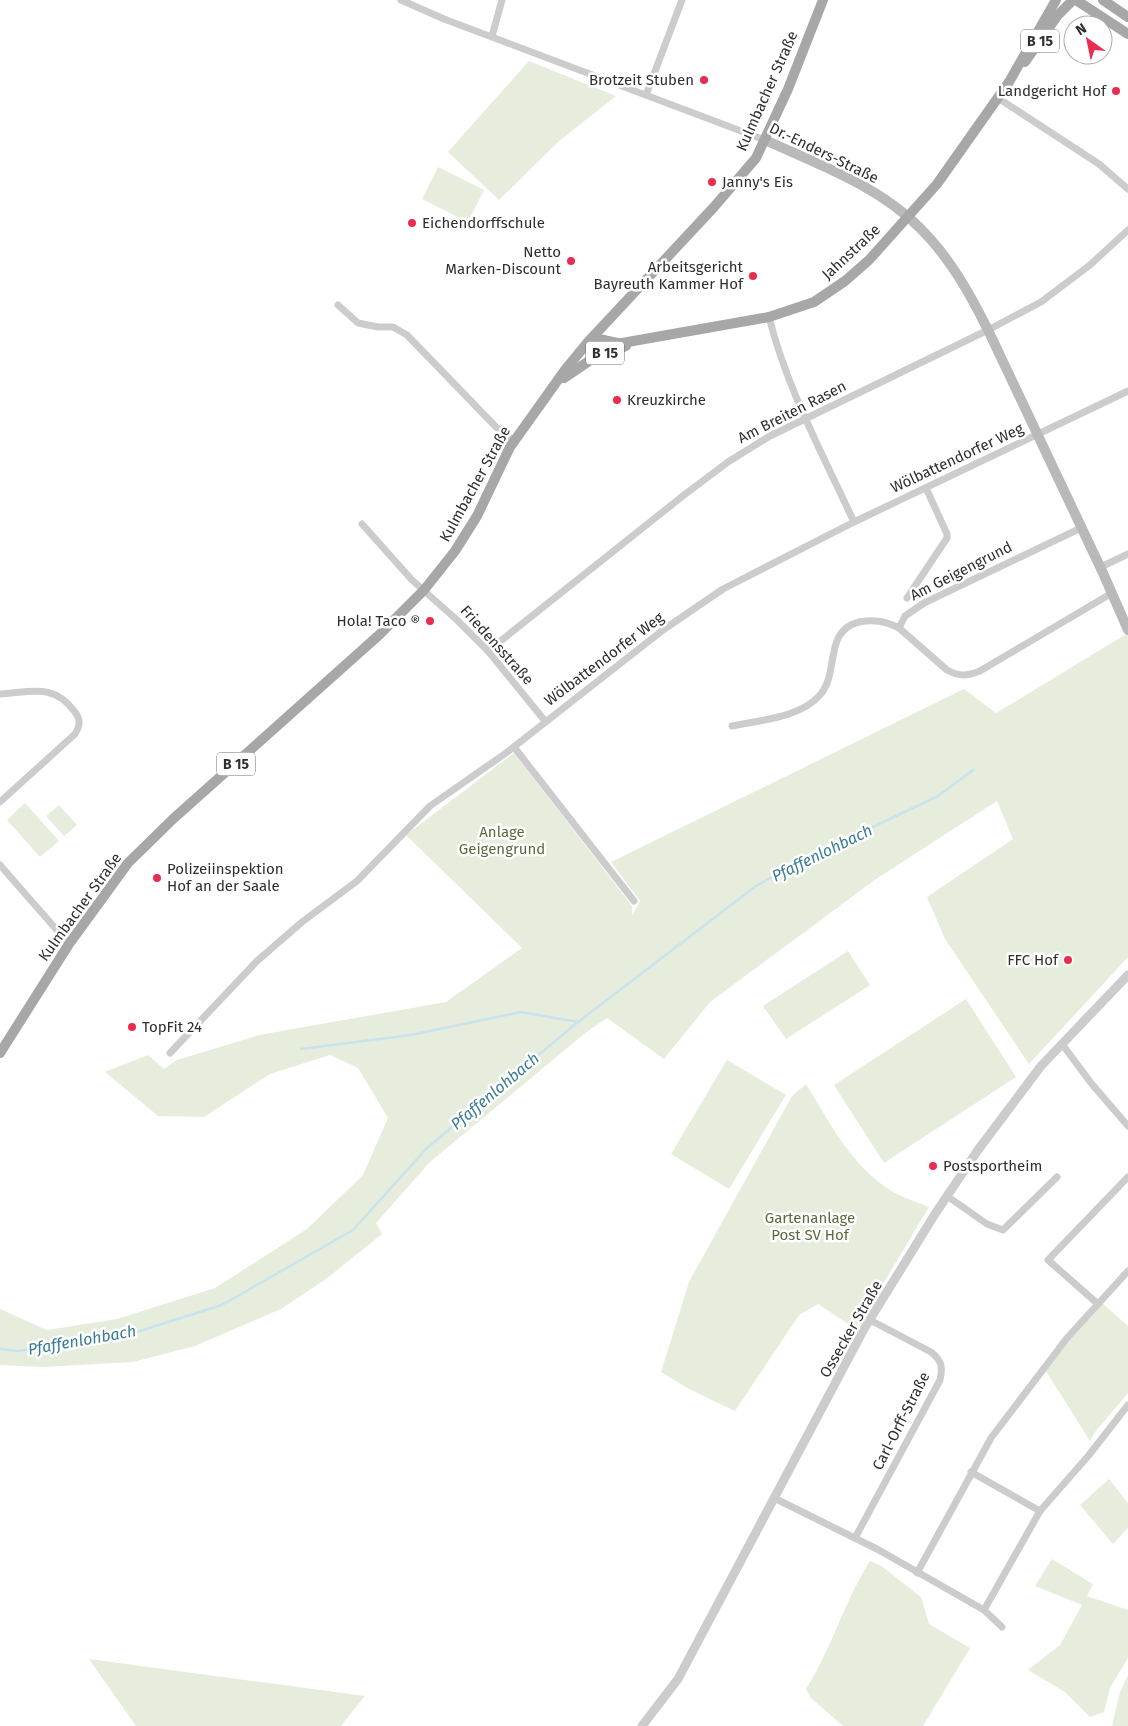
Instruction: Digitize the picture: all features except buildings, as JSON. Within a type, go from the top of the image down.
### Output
[{"type":"main road","name":"Kulmbacher Straße","points":[[0,1053],[69,944],[104,894],[146,845],[380,635],[424,590],[455,551],[473,523],[514,441],[554,386],[588,342],[743,174],[765,140],[823,0]]},
{"type":"main road","name":"Jahnstraße","points":[[1009,82],[1056,0]]},
{"type":"main road","name":"Jahnstraße","points":[[588,342],[601,338],[612,343],[622,342],[769,317],[794,310],[830,293],[869,260],[937,184],[1061,11],[1074,0]]},
{"type":"main road","name":"B 15","points":[[1074,0],[1128,34]]},
{"type":"main road","points":[[1103,0],[1128,17]]},
{"type":"main road","name":"Dr.-Enders-Straße","points":[[765,140],[844,176],[908,218],[933,242],[950,263],[988,330],[1036,436],[1101,567],[1127,628]]},
{"type":"main road","name":"B 15","points":[[554,386],[582,364],[601,354],[662,335]]},
{"type":"street","name":"Dr.-Enders-Straße","points":[[401,0],[444,19],[765,140]]},
{"type":"street","points":[[492,36],[502,0]]},
{"type":"street","points":[[646,95],[682,0]]},
{"type":"street","points":[[998,98],[1099,164],[1128,189]]},
{"type":"street","name":"Am Breiten Rasen","points":[[488,651],[701,482],[755,444],[988,330],[1041,302],[1090,266],[1128,230]]},
{"type":"street","points":[[338,305],[358,323],[378,327],[393,327],[407,335],[496,427],[514,441]]},
{"type":"street","points":[[769,317],[782,361],[854,522]]},
{"type":"street","name":"Wölbattendorfer Weg","points":[[170,1053],[257,961],[302,922],[357,882],[430,806],[514,747],[663,630],[723,589],[854,522],[1128,391]]},
{"type":"street","name":"Am Geigengrund","points":[[908,598],[947,538],[947,534],[926,488]]},
{"type":"street","name":"Friedensstraße","points":[[362,524],[412,580],[488,651],[545,722]]},
{"type":"street","name":"Am Geigengrund","points":[[899,628],[905,616],[924,604],[1081,528]]},
{"type":"street","points":[[1101,567],[1128,554]]},
{"type":"street","points":[[956,675],[966,676],[980,671],[1112,593]]},
{"type":"street","points":[[732,726],[797,711],[821,694],[830,676],[834,648],[838,636],[844,628],[867,620],[884,621],[899,628],[965,681]]},
{"type":"street","points":[[0,694],[43,692],[62,696],[78,717],[80,723],[75,734],[0,802]]},
{"type":"street","points":[[514,747],[634,901]]},
{"type":"street","points":[[0,865],[69,944]]},
{"type":"street","name":"Ossecker Straße","points":[[642,1726],[678,1679],[870,1320],[947,1196],[1041,1066],[1128,975]]},
{"type":"street","points":[[1062,1044],[1091,1083],[1128,1126]]},
{"type":"street","points":[[947,1196],[987,1224],[1003,1230],[1057,1177]]},
{"type":"street","points":[[1098,1304],[1048,1260],[1128,1177]]},
{"type":"street","points":[[917,1573],[991,1438],[1067,1338],[1128,1271]]},
{"type":"street","name":"Carl-Orff-Straße","points":[[855,1538],[940,1380],[943,1368],[939,1358],[932,1352],[870,1320]]},
{"type":"street","points":[[984,1610],[1040,1511],[1089,1456],[1128,1405]]},
{"type":"street","points":[[971,1472],[1040,1511]]},
{"type":"street","points":[[774,1498],[877,1549],[984,1610],[1002,1627]]},
{"type":"green space","points":[[529,61],[616,96],[558,142],[499,200],[448,152]]},
{"type":"green space","points":[[438,167],[484,190],[468,222],[422,199]]},
{"type":"green space","name":"Anlage Geigengrund","points":[[1128,633],[1128,957],[1029,1064],[945,939],[927,897],[1013,839],[997,801],[876,879],[710,1002],[664,1059],[607,1018],[584,1034],[430,1162],[376,1223],[382,1234],[326,1279],[281,1309],[195,1346],[133,1362],[44,1367],[0,1365],[0,1309],[47,1330],[117,1319],[215,1288],[307,1229],[363,1175],[388,1118],[358,1068],[330,1055],[270,1074],[204,1117],[158,1116],[105,1072],[148,1055],[164,1069],[177,1060],[259,1035],[446,1002],[522,948],[406,835],[514,753],[632,906],[632,916],[640,901],[611,862],[964,689],[996,713]]},
{"type":"green space","points":[[25,803],[59,841],[40,857],[7,820]]},
{"type":"green space","points":[[59,805],[77,825],[64,836],[46,816]]},
{"type":"green space","points":[[848,951],[870,985],[786,1039],[763,1006]]},
{"type":"green space","points":[[966,999],[1016,1077],[884,1163],[834,1085]]},
{"type":"green space","points":[[727,1060],[786,1095],[729,1189],[671,1154]]},
{"type":"green space","name":"Gartenanlage Post SV Hof","points":[[806,1084],[842,1142],[863,1168],[890,1190],[929,1207],[856,1329],[818,1304],[799,1315],[735,1411],[689,1389],[661,1372],[689,1282],[792,1096]]},
{"type":"green space","points":[[1102,1303],[1128,1326],[1128,1393],[1095,1432],[1090,1441],[1044,1368]]},
{"type":"green space","points":[[1109,1479],[1128,1503],[1128,1528],[1113,1544],[1080,1505]]},
{"type":"green space","points":[[1052,1559],[1093,1584],[1087,1596],[1128,1610],[1128,1658],[1110,1688],[1104,1712],[1090,1717],[1065,1692],[1028,1670],[1060,1645],[1082,1605],[1035,1586]]},
{"type":"green space","points":[[870,1561],[880,1565],[921,1597],[929,1624],[970,1648],[923,1726],[843,1726],[811,1698],[806,1689]]},
{"type":"green space","points":[[89,1659],[365,1696],[341,1726],[136,1726]]},
{"type":"green space","points":[[1128,1675],[1128,1726],[1112,1726],[1120,1692]]},
{"type":"waterway","name":"Pfaffenlohbach","points":[[0,1349],[18,1351],[124,1336],[222,1305],[353,1230],[427,1148],[578,1022],[756,886],[799,862],[938,796],[973,770]]},
{"type":"waterway","points":[[301,1049],[411,1035],[521,1012],[578,1022]]},
{"type":"place","name":"Brotzeit Stuben","points":[[704,80]]},
{"type":"place","name":"Landgericht Hof","points":[[1116,91]]},
{"type":"place","name":"Janny's Eis","points":[[712,182]]},
{"type":"place","name":"Eichendorffschule","points":[[412,223]]},
{"type":"place","name":"Netto Marken-Discount","points":[[571,261]]},
{"type":"place","name":"Arbeitsgericht Bayreuth Kammer Hof","points":[[753,276]]},
{"type":"place","name":"Kreuzkirche","points":[[617,400]]},
{"type":"place","name":"Hola! Taco ®","points":[[430,621]]},
{"type":"place","name":"Polizeiinspektion Hof an der Saale","points":[[157,878]]},
{"type":"place","name":"FFC Hof","points":[[1068,960]]},
{"type":"place","name":"TopFit 24","points":[[132,1027]]},
{"type":"place","name":"Postsportheim","points":[[933,1166]]}]
